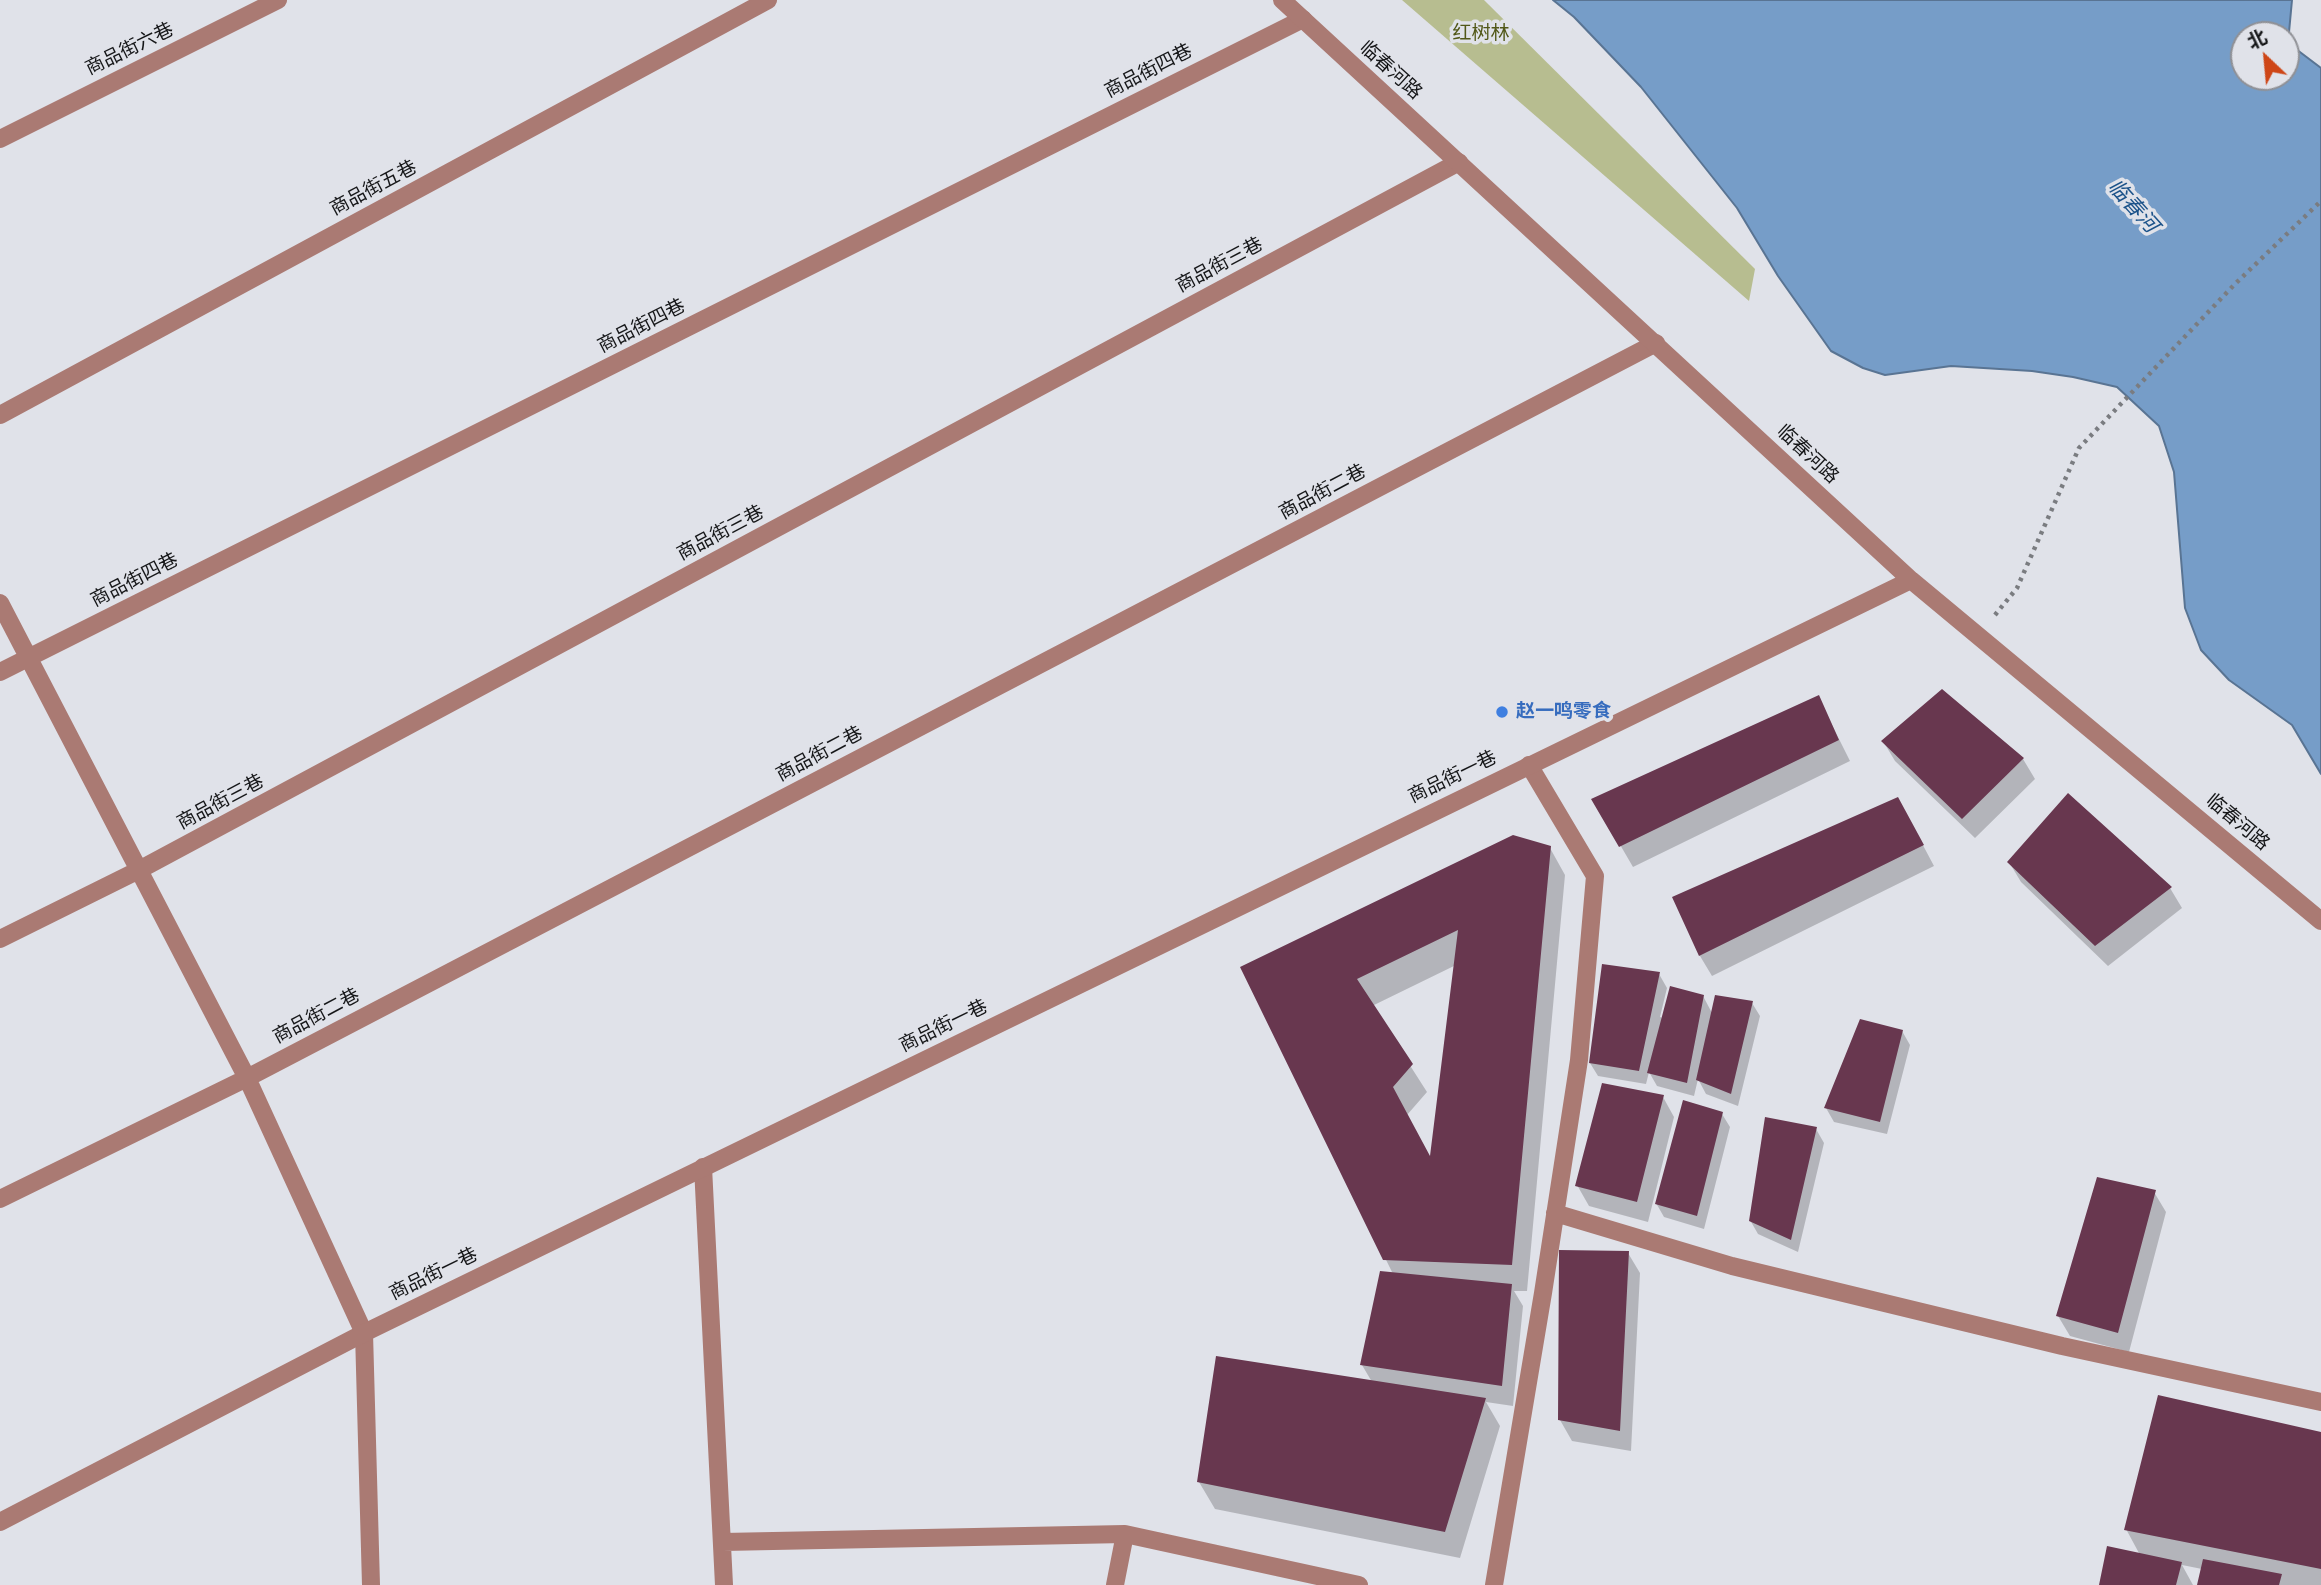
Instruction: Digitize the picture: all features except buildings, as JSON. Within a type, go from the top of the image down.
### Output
[{"type":"street","name":"商品街六巷","points":[[0,139],[278,0]]},
{"type":"street","name":"商品街五巷","points":[[0,415],[768,0]]},
{"type":"street","name":"临春河路","points":[[1282,0],[1911,579],[2321,921]]},
{"type":"street","name":"商品街四巷","points":[[0,672],[1303,19]]},
{"type":"street","name":"商品街三巷","points":[[0,939],[139,870],[1459,162]]},
{"type":"street","name":"商品街二巷","points":[[0,1199],[247,1078],[1656,343]]},
{"type":"street","name":"商品街一巷","points":[[0,1522],[364,1333],[1911,579]]},
{"type":"street","points":[[0,603],[247,1078],[364,1333],[371,1585]]},
{"type":"street","points":[[1494,1585],[1579,1060],[1595,876],[1528,765]]},
{"type":"street","points":[[703,1167],[724,1585]]},
{"type":"street","points":[[1555,1213],[1745,1269],[2062,1346],[2321,1402]]},
{"type":"street","points":[[723,1542],[1125,1534],[1359,1585]]},
{"type":"street","points":[[1115,1585],[1125,1534]]},
{"type":"path","points":[[1979,635],[2017,588],[2079,447],[2234,285],[2321,201]]},
{"type":"green space","name":"红树林","points":[[1402,0],[1484,0],[1755,269],[1749,301]]},
{"type":"water","name":"临春河","points":[[1553,0],[2292,0],[2290,21],[2230,21],[2230,91],[2300,91],[2300,52],[2321,68],[2321,774],[2292,725],[2229,680],[2201,650],[2185,608],[2174,472],[2159,426],[2117,387],[2032,371],[1951,366],[1885,375],[1863,368],[1831,351],[1778,276],[1737,208],[1641,87],[1574,17]]},
{"type":"place","name":"赵一鸣零食","points":[[1502,712]]}]
